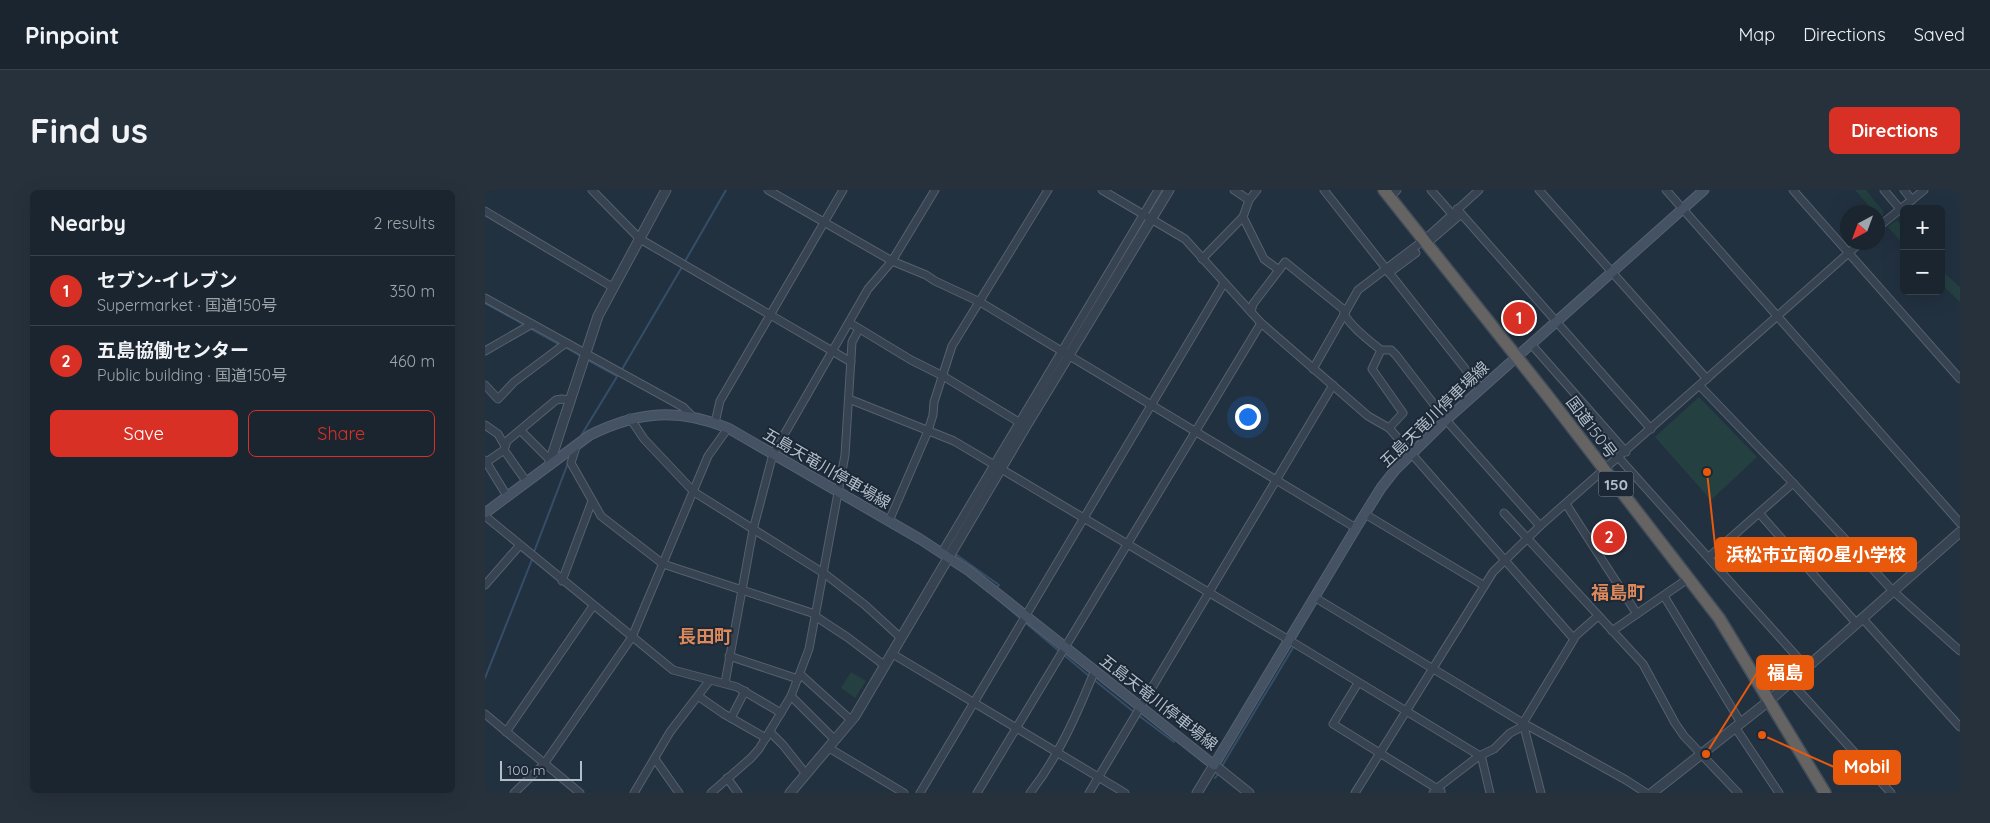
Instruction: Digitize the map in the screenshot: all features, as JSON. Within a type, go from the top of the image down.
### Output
[{"type":"highway","name":"国道150号","points":[[1390,192],[1719,618],[1825,793]]},
{"type":"main road","name":"五島天竜川停車場線","points":[[485,514],[549,462],[609,425],[630,418],[660,415],[693,417],[715,423],[728,428],[945,554],[1026,615],[1214,765],[1381,488],[1411,453],[1446,420],[1704,190]]},
{"type":"street","points":[[592,190],[640,239],[851,362]]},
{"type":"street","points":[[521,431],[549,462],[598,316],[666,190]]},
{"type":"street","points":[[768,190],[892,261],[926,275],[980,302],[1356,528]]},
{"type":"street","points":[[715,423],[720,401],[843,190]]},
{"type":"street","points":[[725,683],[753,530],[773,454],[868,289],[892,261],[935,190]]},
{"type":"street","points":[[889,521],[928,431],[933,415],[934,402],[952,346],[1048,190]]},
{"type":"street","points":[[1102,190],[1185,240],[1261,323],[1368,416],[1389,428],[1573,638]]},
{"type":"street","points":[[1147,217],[1158,190]]},
{"type":"street","points":[[790,793],[851,720],[901,638],[945,554],[1147,217],[1169,190]]},
{"type":"street","points":[[1234,190],[1249,200]]},
{"type":"street","points":[[1202,259],[1243,216],[1249,200],[1257,190]]},
{"type":"street","points":[[1324,190],[1481,389]]},
{"type":"street","points":[[1431,190],[1456,212],[1651,429]]},
{"type":"street","points":[[1388,271],[1428,240],[1479,190]]},
{"type":"street","points":[[1539,190],[1707,379]]},
{"type":"street","points":[[1666,190],[1960,523]]},
{"type":"street","points":[[1793,190],[1960,379]]},
{"type":"street","points":[[1884,190],[1900,209]]},
{"type":"street","points":[[1904,190],[1912,200]]},
{"type":"street","points":[[1906,205],[1923,190]]},
{"type":"street","points":[[485,211],[614,288]]},
{"type":"street","points":[[1885,222],[1900,211]]},
{"type":"street","points":[[1243,216],[1264,259],[1279,270]]},
{"type":"street","points":[[1355,793],[1483,585],[1493,572],[1540,526],[1626,452],[1852,250]]},
{"type":"street","points":[[1313,369],[1343,313],[1358,290],[1416,253]]},
{"type":"street","points":[[1251,312],[1253,304],[1285,262],[1343,309],[1343,313],[1359,331],[1381,350],[1391,350],[1396,355],[1446,420],[1540,526]]},
{"type":"street","points":[[920,793],[1224,283]]},
{"type":"street","points":[[485,298],[566,343],[584,357],[620,373],[683,407],[693,417]]},
{"type":"street","points":[[849,323],[1023,424]]},
{"type":"street","points":[[977,793],[1015,727],[1261,323]]},
{"type":"street","points":[[485,351],[532,324]]},
{"type":"street","points":[[711,793],[751,758],[768,735],[791,696],[809,650],[825,574],[845,455],[852,342],[859,329]]},
{"type":"street","points":[[485,385],[498,400],[514,382],[566,343]]},
{"type":"street","points":[[1531,344],[1626,452]]},
{"type":"street","points":[[1381,350],[1372,369],[1403,413],[1389,428]]},
{"type":"street","points":[[1089,793],[1333,386]]},
{"type":"street","points":[[1700,386],[1893,591],[1960,651]]},
{"type":"street","points":[[849,399],[954,441],[1289,640],[1479,756],[1482,759],[1491,793]]},
{"type":"street","points":[[507,496],[486,462],[505,448],[507,441],[517,431],[521,431],[556,400],[570,400]]},
{"type":"street","points":[[630,418],[644,439],[693,492],[825,574],[865,605],[901,638]]},
{"type":"street","points":[[485,425],[497,434],[526,481]]},
{"type":"street","points":[[513,793],[544,764],[632,637],[708,456],[728,428]]},
{"type":"street","points":[[575,446],[571,463],[601,516],[663,564],[815,615],[884,665]]},
{"type":"street","points":[[1619,458],[1807,668]]},
{"type":"street","points":[[1709,558],[1793,483]]},
{"type":"street","points":[[562,580],[592,501]]},
{"type":"street","points":[[1566,504],[1637,614]]},
{"type":"street","points":[[1504,513],[1643,664],[1675,723],[1738,793]]},
{"type":"street","points":[[1759,513],[1960,727]]},
{"type":"street","points":[[485,514],[593,606],[673,670],[725,683],[745,691],[781,714]]},
{"type":"street","points":[[1365,514],[1483,585]]},
{"type":"street","points":[[1314,597],[1523,723],[1651,793],[1770,700],[1960,532]]},
{"type":"street","points":[[485,585],[520,545]]},
{"type":"street","points":[[1612,631],[1689,578]]},
{"type":"street","points":[[1664,596],[1779,793]]},
{"type":"street","points":[[506,732],[593,606]]},
{"type":"street","points":[[1359,683],[1333,724],[1437,792],[1479,756],[1494,749],[1523,723],[1573,638],[1598,616]]},
{"type":"street","points":[[891,653],[1125,793]]},
{"type":"street","points":[[729,656],[799,677],[851,720]]},
{"type":"street","points":[[1030,793],[1046,773],[1058,753],[1095,670]]},
{"type":"street","points":[[634,793],[670,732],[710,680]]},
{"type":"street","points":[[1791,682],[1891,793]]},
{"type":"street","points":[[731,718],[745,691]]},
{"type":"street","points":[[698,696],[731,718],[768,735],[783,745],[806,774]]},
{"type":"street","points":[[791,696],[835,740]]},
{"type":"street","points":[[485,714],[580,793]]},
{"type":"street","points":[[1523,723],[1541,793]]},
{"type":"street","points":[[829,748],[904,793]]},
{"type":"street","points":[[655,759],[679,793]]},
{"type":"street","points":[[1197,793],[1214,765],[1249,793]]},
{"type":"street","points":[[727,778],[738,793]]},
{"type":"green space","points":[[1855,190],[1866,190],[1878,205],[1868,205]]},
{"type":"green space","points":[[1897,220],[1900,224],[1900,240],[1888,227]]},
{"type":"green space","points":[[1945,274],[1960,287],[1960,302],[1945,288]]},
{"type":"green space","points":[[1699,397],[1757,457],[1711,500],[1655,437]]},
{"type":"green space","points":[[851,672],[866,681],[855,698],[841,688]]},
{"type":"waterway","points":[[684,263],[726,190]]},
{"type":"waterway","points":[[1148,214],[1162,190]]},
{"type":"waterway","points":[[1067,350],[1145,219]]},
{"type":"waterway","points":[[621,371],[682,267]]},
{"type":"waterway","points":[[485,303],[523,324]]},
{"type":"waterway","points":[[531,329],[558,344]]},
{"type":"waterway","points":[[565,347],[582,357]]},
{"type":"waterway","points":[[1041,393],[1065,354]]},
{"type":"waterway","points":[[586,359],[617,376]]},
{"type":"waterway","points":[[579,439],[618,375]]},
{"type":"waterway","points":[[534,552],[568,463]]},
{"type":"waterway","points":[[954,553],[999,585],[997,587]]},
{"type":"waterway","points":[[485,678],[533,557]]},
{"type":"waterway","points":[[1001,602],[1060,652]]},
{"type":"waterway","points":[[1222,766],[1294,646]]},
{"type":"waterway","points":[[1064,655],[1089,676]]},
{"type":"waterway","points":[[1093,679],[1134,712]]},
{"type":"waterway","points":[[1413,711],[1481,753]]},
{"type":"waterway","points":[[1138,715],[1174,742]]},
{"type":"waterway","points":[[1215,778],[1219,773]]},
{"type":"place","name":"セブン-イレブン","points":[[1519,318]]},
{"type":"place","name":"浜松市立南の星小学校","points":[[1707,472]]},
{"type":"place","name":"五島協働センター","points":[[1609,537]]},
{"type":"place","name":"Mobil","points":[[1762,735]]},
{"type":"place","name":"福島","points":[[1706,754]]},
{"type":"district","name":"福島町","points":[[1618,592]]},
{"type":"district","name":"長田町","points":[[705,636]]}]
